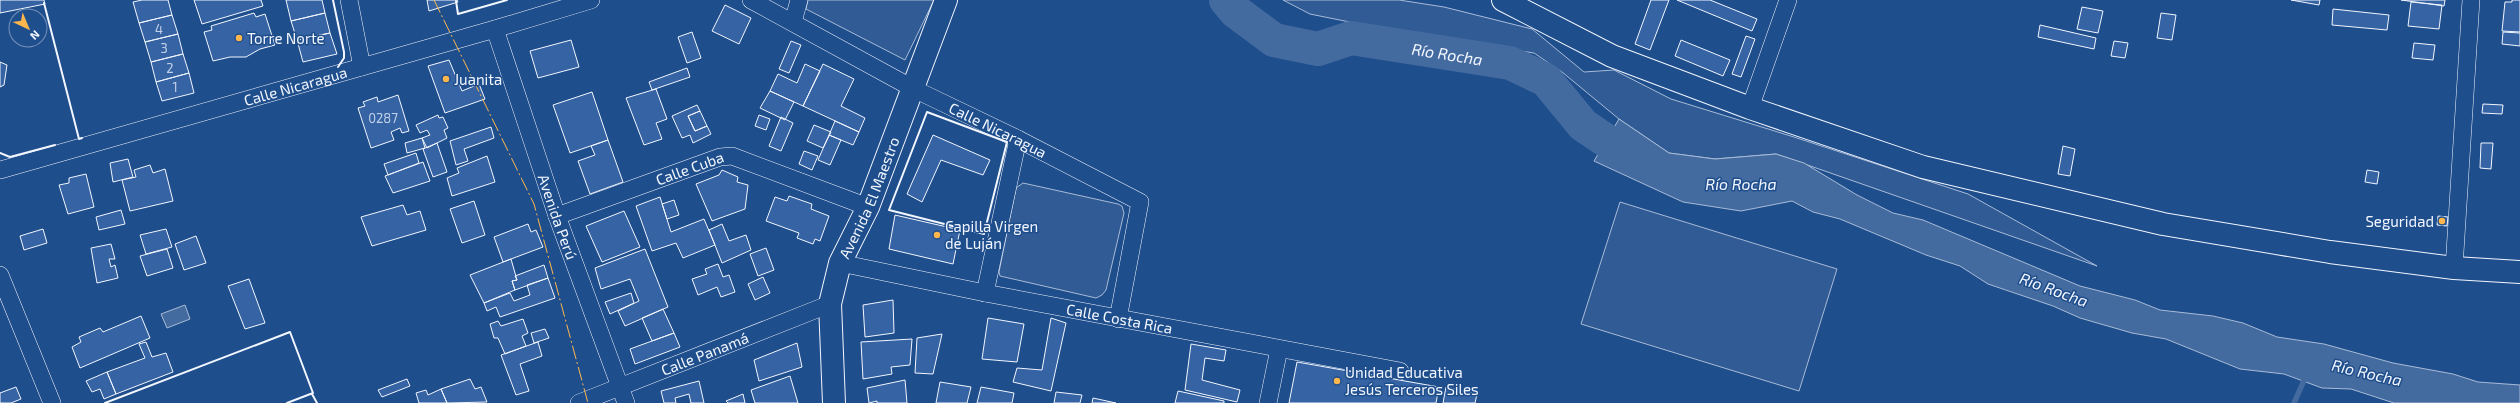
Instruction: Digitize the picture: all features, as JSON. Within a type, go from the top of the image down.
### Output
[{"type":"street","points":[[349,0],[362,67]]},
{"type":"street","name":"Calle Nicaragua","points":[[0,170],[495,30],[591,0]]},
{"type":"street","name":"Calle Nicaragua","points":[[751,0],[914,88],[1018,139],[1140,202],[1118,319]]},
{"type":"street","points":[[793,22],[799,0]]},
{"type":"street","name":"Avenida El Maestro","points":[[834,403],[830,304],[840,263],[868,206],[914,88],[946,0]]},
{"type":"street","points":[[1503,0],[1612,56],[1750,108],[1923,167],[2164,224],[2323,251],[2454,268],[2520,272]]},
{"type":"street","points":[[1750,108],[1788,0]]},
{"type":"street","points":[[2454,268],[2472,0]]},
{"type":"street","name":"Avenida Perú","points":[[495,30],[557,216],[626,403]]},
{"type":"street","points":[[985,293],[1018,139]]},
{"type":"street","name":"Calle Cuba","points":[[557,216],[720,157],[732,156],[868,206]]},
{"type":"street","name":"Calle Costa Rica","points":[[840,263],[1118,319],[1400,371]]},
{"type":"street","points":[[0,275],[52,403]]},
{"type":"street","name":"Calle Panamá","points":[[578,403],[830,304]]},
{"type":"street","points":[[1268,403],[1279,348]]},
{"type":"shaded area","points":[[808,0],[934,0],[905,60],[806,9]]},
{"type":"shaded area","points":[[1283,0],[1399,0],[1444,7],[1532,29],[1584,72],[1614,70],[1671,99],[1794,137],[1968,194],[2097,266],[1776,154],[1715,159],[1669,153],[1619,119],[1562,72],[1534,53],[1409,34],[1310,14]]},
{"type":"shaded area","points":[[1023,183],[1122,206],[1124,213],[1106,290],[1102,295],[1096,298],[1000,276],[999,272],[1016,188]]},
{"type":"shaded area","points":[[1620,202],[1837,269],[1799,391],[1581,324]]},
{"type":"water","name":"Río Rocha","points":[[1619,119],[1669,153],[1715,159],[1776,154],[1804,163],[1857,195],[1893,213],[1923,220],[2080,286],[2135,300],[2160,310],[2213,316],[2243,323],[2277,337],[2324,344],[2393,363],[2453,374],[2478,382],[2520,385],[2520,403],[2394,403],[2351,389],[2322,388],[2284,374],[2240,369],[2166,339],[2132,333],[2080,318],[2053,306],[1988,284],[1960,266],[1926,255],[1840,219],[1813,212],[1792,201],[1741,211],[1683,202],[1594,161]]},
{"type":"water","points":[[185,305],[190,319],[167,328],[161,314]]},
{"type":"building","points":[[0,0],[44,0],[45,4],[25,8],[8,8],[8,11],[0,13]]},
{"type":"building","points":[[142,0],[168,0],[172,15],[139,23],[133,2]]},
{"type":"building","name":"Torre Norte","points":[[194,0],[261,0],[263,6],[202,24]]},
{"type":"building","points":[[286,0],[322,0],[325,13],[291,21]]},
{"type":"building","points":[[427,0],[457,0],[458,2],[429,11]]},
{"type":"building","points":[[1651,0],[1669,0],[1650,50],[1635,44]]},
{"type":"building","points":[[1677,0],[1710,0],[1757,19],[1752,31]]},
{"type":"building","points":[[2291,0],[2320,0],[2319,5]]},
{"type":"building","points":[[2401,0],[2445,0],[2444,6]]},
{"type":"building","points":[[2512,0],[2520,0],[2520,32],[2502,31],[2505,2],[2512,2]]},
{"type":"building","points":[[2411,2],[2442,5],[2439,29],[2408,26]]},
{"type":"building","points":[[725,5],[751,18],[739,44],[712,31]]},
{"type":"building","points":[[2082,7],[2103,11],[2098,33],[2077,29]]},
{"type":"building","points":[[2333,9],[2389,15],[2387,30],[2332,25]]},
{"type":"building","name":"Torre Norte","points":[[254,13],[256,17],[265,14],[275,45],[260,49],[246,57],[230,57],[213,61],[204,32],[212,30],[211,26]]},
{"type":"building","points":[[325,13],[330,33],[297,40],[291,21]]},
{"type":"building","points":[[2161,13],[2176,15],[2172,40],[2157,38]]},
{"type":"building","points":[[172,15],[178,34],[145,42],[139,23]]},
{"type":"building","points":[[2040,25],[2096,38],[2094,49],[2038,37]]},
{"type":"building","points":[[692,32],[701,58],[687,63],[678,37]]},
{"type":"building","points":[[2503,32],[2520,33],[2520,46],[2502,44]]},
{"type":"building","points":[[330,33],[337,54],[303,62],[297,40]]},
{"type":"building","points":[[178,34],[183,54],[151,62],[145,42]]},
{"type":"building","points":[[1746,36],[1755,39],[1741,77],[1732,74]]},
{"type":"building","points":[[571,40],[579,67],[538,78],[530,51]]},
{"type":"building","points":[[1681,40],[1730,60],[1723,76],[1675,56]]},
{"type":"building","points":[[791,41],[801,45],[789,73],[779,69]]},
{"type":"building","points":[[2114,41],[2128,43],[2125,58],[2111,56]]},
{"type":"building","points":[[2414,43],[2435,45],[2433,60],[2412,58]]},
{"type":"building","points":[[183,54],[189,73],[156,82],[151,62]]},
{"type":"building","points":[[449,60],[462,91],[479,84],[485,99],[445,113],[428,66]]},
{"type":"building","points":[[0,62],[7,65],[4,85],[0,87]]},
{"type":"building","points":[[805,64],[820,71],[803,106],[770,91],[778,74],[797,83]]},
{"type":"building","points":[[823,64],[854,79],[841,106],[865,118],[859,132],[803,106]]},
{"type":"building","points":[[687,68],[690,77],[652,90],[649,82]]},
{"type":"building","points":[[189,73],[194,93],[162,101],[156,82]]},
{"type":"building","points":[[656,89],[667,119],[656,123],[662,139],[644,145],[626,98]]},
{"type":"building","points":[[770,91],[794,102],[785,120],[760,108]]},
{"type":"building","points":[[592,92],[608,140],[570,153],[553,105]]},
{"type":"building","points":[[398,95],[409,131],[402,133],[400,128],[391,132],[394,140],[371,148],[358,108],[365,106],[363,102],[377,97],[378,102]]},
{"type":"building","points":[[2483,104],[2503,105],[2502,114],[2482,113]]},
{"type":"building","points":[[697,105],[700,111],[688,116],[695,131],[707,126],[711,134],[693,143],[690,135],[682,138],[672,116]]},
{"type":"building","points":[[700,111],[707,126],[695,131],[688,116]]},
{"type":"building","points":[[438,115],[439,118],[443,117],[448,128],[444,130],[447,138],[427,148],[422,138],[430,135],[427,130],[420,133],[416,125]]},
{"type":"building","points":[[759,115],[770,119],[766,130],[755,126]]},
{"type":"building","points":[[781,117],[793,123],[781,151],[769,146]]},
{"type":"building","points":[[835,121],[859,132],[853,145],[829,135]]},
{"type":"building","points":[[814,125],[831,132],[823,148],[807,141]]},
{"type":"building","points":[[491,127],[494,138],[464,149],[468,161],[456,165],[450,141]]},
{"type":"building","points":[[829,135],[841,140],[830,165],[818,160]]},
{"type":"building","points":[[933,135],[990,160],[983,175],[941,160],[922,202],[907,194]]},
{"type":"building","points":[[422,138],[425,148],[407,153],[405,143]]},
{"type":"building","points":[[608,140],[623,182],[590,194],[578,161],[595,155],[591,146]]},
{"type":"building","points":[[437,143],[447,172],[433,177],[423,149]]},
{"type":"building","points":[[2481,143],[2493,143],[2491,169],[2480,168]]},
{"type":"building","points":[[2063,146],[2075,149],[2070,176],[2058,174]]},
{"type":"building","points":[[804,151],[818,156],[812,170],[799,164]]},
{"type":"building","points":[[416,153],[419,163],[388,175],[384,164]]},
{"type":"building","points":[[487,156],[495,182],[452,196],[447,178],[459,173],[457,168]]},
{"type":"building","points":[[128,159],[133,177],[113,182],[110,163]]},
{"type":"building","points":[[423,162],[430,181],[393,193],[385,176]]},
{"type":"building","points":[[150,165],[153,173],[165,169],[173,201],[130,211],[122,180],[136,177],[134,170]]},
{"type":"building","points":[[722,170],[738,177],[737,182],[748,185],[745,209],[712,221],[696,184],[719,175]]},
{"type":"building","points":[[2367,170],[2379,172],[2377,184],[2365,182]]},
{"type":"building","points":[[86,174],[94,207],[68,214],[59,185],[69,183],[69,178]]},
{"type":"building","points":[[789,196],[812,204],[811,209],[829,216],[820,241],[815,239],[813,244],[797,238],[799,233],[766,221],[775,197],[787,201]]},
{"type":"building","points":[[660,197],[671,232],[704,219],[715,245],[683,258],[676,243],[652,251],[636,206]]},
{"type":"building","points":[[674,200],[679,215],[667,219],[662,204]]},
{"type":"building","points":[[474,201],[485,235],[462,243],[450,209]]},
{"type":"building","points":[[403,205],[407,215],[420,211],[426,230],[372,246],[361,217]]},
{"type":"building","points":[[121,210],[125,224],[99,230],[96,217]]},
{"type":"building","points":[[624,211],[640,247],[602,262],[586,226]]},
{"type":"building","points":[[895,215],[960,230],[953,264],[889,249]]},
{"type":"building","name":"Seguridad","points":[[2438,216],[2448,217],[2447,226],[2437,225]]},
{"type":"building","points":[[528,224],[531,232],[536,230],[543,247],[503,262],[494,237]]},
{"type":"building","points":[[722,224],[729,241],[746,235],[751,250],[722,263],[709,230]]},
{"type":"building","points":[[43,229],[47,243],[24,250],[20,236]]},
{"type":"building","points":[[166,229],[172,247],[146,254],[140,235]]},
{"type":"building","points":[[196,236],[206,263],[184,270],[175,244]]},
{"type":"building","points":[[111,244],[115,259],[109,259],[111,267],[115,265],[118,278],[97,283],[91,248]]},
{"type":"building","points":[[766,248],[774,270],[758,276],[750,254]]},
{"type":"building","points":[[167,249],[173,268],[147,276],[140,256]]},
{"type":"building","points":[[645,249],[668,307],[625,326],[618,311],[639,301],[630,279],[601,289],[595,268]]},
{"type":"building","points":[[511,259],[517,280],[512,281],[515,290],[484,303],[470,275]]},
{"type":"building","points":[[718,264],[723,277],[729,275],[735,292],[721,297],[717,287],[698,295],[692,279],[707,274],[705,269]]},
{"type":"building","points":[[544,265],[548,278],[515,290],[512,281],[517,280],[515,276]]},
{"type":"building","points":[[763,277],[770,293],[755,300],[748,284]]},
{"type":"building","points":[[548,278],[555,298],[500,317],[496,307],[487,311],[484,303],[510,293],[514,301],[530,295],[527,285]]},
{"type":"building","points":[[249,279],[265,323],[245,329],[228,286]]},
{"type":"building","points":[[631,293],[634,303],[610,314],[605,302]]},
{"type":"building","points":[[893,300],[894,333],[865,337],[863,305]]},
{"type":"building","points":[[663,309],[674,333],[652,341],[642,318]]},
{"type":"building","points":[[141,316],[150,338],[80,368],[72,347],[81,342],[79,337],[100,328],[103,332]]},
{"type":"building","points":[[988,318],[1024,324],[1017,362],[982,359]]},
{"type":"building","points":[[1051,318],[1066,323],[1051,391],[1013,382],[1017,368],[1042,370]]},
{"type":"building","points":[[523,319],[528,333],[522,336],[526,346],[505,354],[498,338],[494,338],[490,324],[498,321],[501,326]]},
{"type":"building","points":[[545,329],[549,338],[534,343],[531,333]]},
{"type":"building","points":[[674,333],[680,347],[635,364],[630,349]]},
{"type":"building","points":[[942,334],[933,374],[915,373],[917,338]]},
{"type":"building","points":[[912,339],[910,365],[891,367],[892,374],[863,379],[861,342]]},
{"type":"building","points":[[146,342],[152,357],[166,353],[173,372],[116,394],[107,372],[145,358],[139,344]]},
{"type":"building","points":[[538,342],[542,356],[520,364],[529,391],[516,395],[501,355]]},
{"type":"building","points":[[797,343],[802,367],[759,381],[754,360]]},
{"type":"building","points":[[1191,344],[1226,350],[1224,361],[1205,358],[1202,380],[1240,390],[1237,402],[1185,390]]},
{"type":"building","name":"Unidad Educativa Jesús Terceros Siles","points":[[1297,362],[1439,387],[1436,403],[1289,403]]},
{"type":"building","points":[[107,372],[116,394],[104,399],[100,389],[92,392],[86,381]]},
{"type":"building","points":[[790,376],[798,403],[755,403],[751,390]]},
{"type":"building","points":[[407,379],[410,386],[382,397],[378,390]]},
{"type":"building","points":[[470,379],[475,389],[481,387],[487,402],[447,403],[441,389]]},
{"type":"building","points":[[905,380],[907,403],[877,403],[877,401],[869,403],[867,388]]},
{"type":"building","points":[[699,381],[704,403],[691,403],[689,394],[675,398],[676,403],[664,403],[661,391]]},
{"type":"building","points":[[940,382],[971,387],[967,403],[936,403]]},
{"type":"building","points":[[16,387],[21,399],[11,403],[0,403],[0,393]]},
{"type":"building","points":[[981,387],[1014,393],[1012,403],[977,403]]},
{"type":"building","points":[[1446,387],[1477,394],[1475,403],[1443,403]]},
{"type":"building","points":[[441,389],[447,403],[419,403],[416,393],[426,390],[428,395]]},
{"type":"building","points":[[1178,391],[1224,401],[1224,403],[1175,403]]},
{"type":"building","points":[[1056,392],[1082,395],[1080,403],[1054,403]]},
{"type":"building","points":[[743,394],[745,403],[728,403],[726,401]]},
{"type":"building","points":[[1093,398],[1116,403],[1092,403]]},
{"type":"waterway","name":"Río Rocha","points":[[1226,0],[1235,11],[1274,40],[1318,49],[1351,38],[1510,63],[1546,80],[1583,125],[1620,150],[1647,161]]},
{"type":"waterway","points":[[2294,403],[2306,376]]},
{"type":"wall","points":[[333,0],[344,52],[344,58],[338,67]]},
{"type":"wall","points":[[456,1],[458,14],[507,0]]},
{"type":"wall","points":[[44,3],[79,139],[82,138]]},
{"type":"wall","points":[[927,112],[1007,142],[984,234],[889,210],[927,112]]},
{"type":"wall","points":[[0,153],[10,157],[55,145]]},
{"type":"wall","points":[[105,403],[290,332],[313,393],[287,403]]},
{"type":"wall","points":[[312,394],[317,403]]},
{"type":"power","points":[[434,0],[534,204],[588,403]]},
{"type":"place","name":"Torre Norte","points":[[239,38]]},
{"type":"place","name":"Juanita","points":[[446,79]]},
{"type":"place","name":"Seguridad","points":[[2442,221]]},
{"type":"place","name":"Capilla Virgen de Luján","points":[[937,235]]},
{"type":"place","name":"Unidad Educativa Jesús Terceros Siles","points":[[1337,381]]}]
